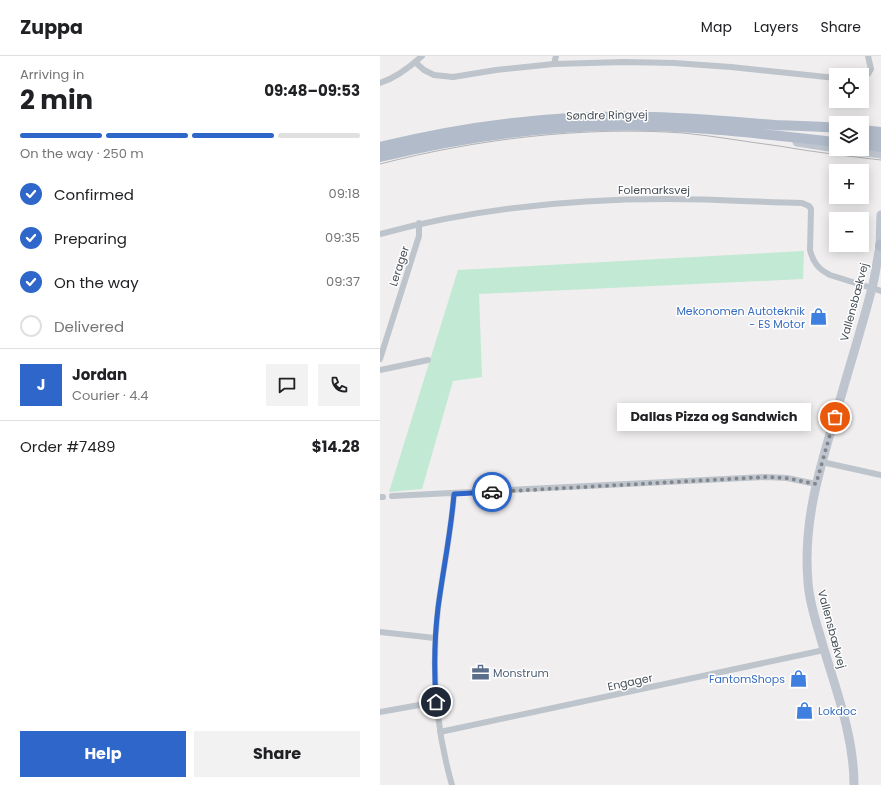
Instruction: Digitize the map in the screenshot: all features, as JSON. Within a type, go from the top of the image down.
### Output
[{"type":"main road","name":"Søndre Ringvej","points":[[380,147],[504,124],[607,116],[654,116],[829,128]]},
{"type":"main road","name":"Søndre Ringvej","points":[[380,157],[479,136],[557,128],[606,126],[694,128],[829,141]]},
{"type":"main road","points":[[869,131],[881,132]]},
{"type":"main road","points":[[781,136],[804,133],[829,134]]},
{"type":"main road","points":[[869,138],[881,139]]},
{"type":"main road","points":[[869,145],[881,147]]},
{"type":"street","points":[[380,83],[388,80],[422,56]]},
{"type":"street","points":[[554,64],[556,56]]},
{"type":"street","points":[[868,56],[869,72]]},
{"type":"street","points":[[415,62],[424,70],[434,75],[453,77],[496,70],[554,64],[624,62],[674,63],[731,67],[829,77]]},
{"type":"street","points":[[781,136],[796,142],[829,147]]},
{"type":"street","points":[[869,152],[881,154]]},
{"type":"street","name":"Folemarksvej","points":[[380,234],[419,223],[494,210],[560,203],[668,199],[802,203],[811,209],[810,250],[811,256],[817,265],[822,271],[872,288]]},
{"type":"street","name":"Vallensbækvej","points":[[854,785],[852,752],[845,719],[811,603],[808,582],[807,543],[816,484],[872,288],[881,244],[881,215]]},
{"type":"street","name":"Lerager","points":[[380,359],[419,236],[419,223]]},
{"type":"street","points":[[872,288],[881,291]]},
{"type":"street","points":[[380,370],[428,360]]},
{"type":"street","points":[[822,462],[881,475]]},
{"type":"street","points":[[392,496],[766,477],[786,478],[816,484]]},
{"type":"street","points":[[452,785],[444,756],[440,732],[434,671],[438,609],[454,494]]},
{"type":"street","points":[[380,632],[435,638]]},
{"type":"street","name":"Engager","points":[[440,732],[824,650]]},
{"type":"street","points":[[380,712],[436,702]]},
{"type":"green space","points":[[804,251],[803,279],[479,294],[482,377],[453,381],[422,489],[389,492],[458,270]]},
{"type":"tram line","points":[[380,164],[417,155],[492,141],[530,136],[607,131],[683,133],[881,160]]},
{"type":"way so far","points":[[492,492],[766,477],[786,478],[816,484],[835,417]]},
{"type":"place","name":"Mekonomen Autoteknik - ES Motor","points":[[818,317]]},
{"type":"place","name":"Dallas Pizza og Sandwich","points":[[835,417]]},
{"type":"place","name":"Monstrum","points":[[480,673]]},
{"type":"place","name":"FantomShops","points":[[798,679]]},
{"type":"place","name":"Lokdoc","points":[[805,711]]},
{"type":"route","points":[[436,702],[434,671],[435,638],[454,494],[492,492]]}]
